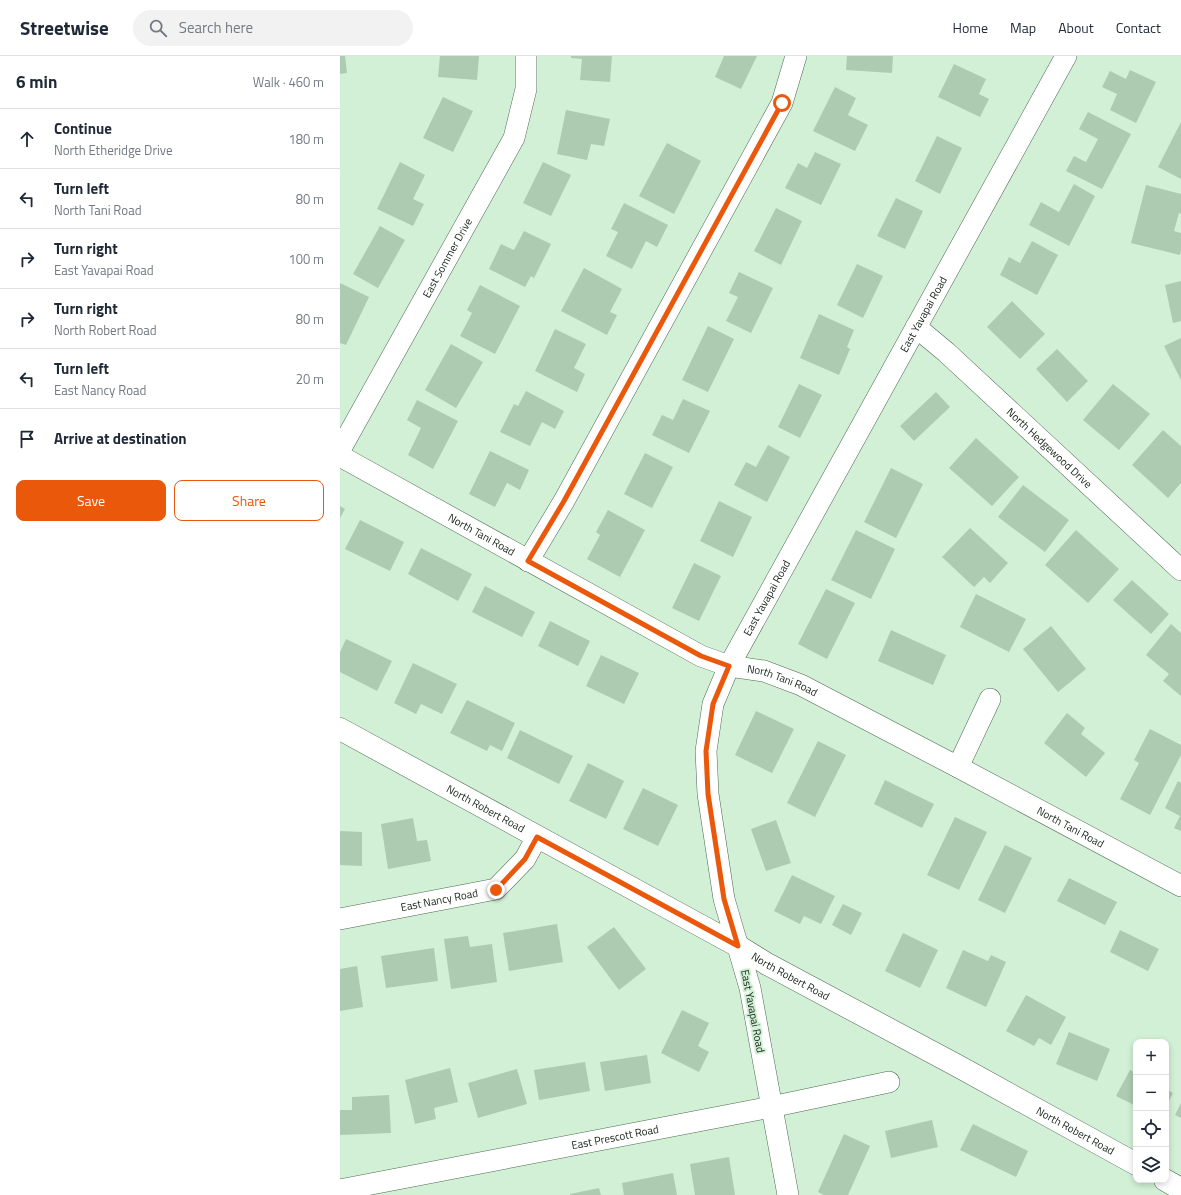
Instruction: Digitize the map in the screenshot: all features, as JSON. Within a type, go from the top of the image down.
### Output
[{"type":"main road","name":"North Robert Road","points":[[340,729],[738,946],[767,964],[1133,1162]]},
{"type":"main road","points":[[1169,1182],[1181,1189]]},
{"type":"street","name":"East Sommer Drive","points":[[340,450],[514,138],[526,89],[526,56]]},
{"type":"street","points":[[528,561],[564,501],[782,103],[796,56]]},
{"type":"street","name":"East Yavapai Road","points":[[788,1195],[750,988],[724,899],[708,794],[706,751],[713,704],[729,666],[1066,56]]},
{"type":"street","name":"North Hedgewood Drive","points":[[916,327],[946,352],[1181,570]]},
{"type":"street","name":"North Tani Road","points":[[340,456],[701,656],[729,666],[764,671],[801,685],[1181,886]]},
{"type":"street","points":[[958,767],[990,700]]},
{"type":"street","name":"East Nancy Road","points":[[340,919],[496,890],[525,859],[537,837]]},
{"type":"street","name":"East Prescott Road","points":[[340,1190],[771,1107],[889,1082]]},
{"type":"building","points":[[340,56],[345,56],[347,73],[340,74]]},
{"type":"building","points":[[440,56],[479,56],[477,80],[438,77]]},
{"type":"building","points":[[571,56],[612,56],[610,82],[580,80],[582,59],[571,58]]},
{"type":"building","points":[[724,56],[757,56],[741,89],[715,77]]},
{"type":"building","points":[[847,56],[893,56],[892,73],[846,70]]},
{"type":"building","points":[[954,64],[986,79],[979,94],[989,99],[980,117],[938,97]]},
{"type":"building","points":[[1130,70],[1156,82],[1136,123],[1110,110],[1117,94],[1102,87],[1110,71],[1126,79]]},
{"type":"building","points":[[835,87],[856,98],[848,115],[868,125],[855,151],[813,131]]},
{"type":"building","points":[[443,97],[473,111],[453,152],[423,138]]},
{"type":"building","points":[[566,110],[610,119],[604,146],[591,144],[587,160],[557,154]]},
{"type":"building","points":[[1088,112],[1131,134],[1102,189],[1066,171],[1074,156],[1086,162],[1098,139],[1079,129]]},
{"type":"building","points":[[1181,122],[1181,179],[1158,167]]},
{"type":"building","points":[[937,136],[962,148],[940,194],[915,181]]},
{"type":"building","points":[[667,143],[701,161],[674,214],[639,196]]},
{"type":"building","points":[[815,152],[841,164],[821,205],[785,188],[798,163],[807,168]]},
{"type":"building","points":[[400,162],[425,175],[413,199],[424,204],[413,226],[377,209]]},
{"type":"building","points":[[543,162],[571,175],[551,216],[523,203]]},
{"type":"building","points":[[1074,184],[1095,196],[1069,246],[1029,225],[1041,202],[1059,212]]},
{"type":"building","points":[[1146,185],[1181,194],[1181,214],[1179,213],[1174,231],[1181,233],[1180,255],[1131,243]]},
{"type":"building","points":[[896,198],[923,211],[905,249],[877,236]]},
{"type":"building","points":[[624,203],[668,225],[657,247],[646,241],[632,269],[606,256],[618,232],[611,229]]},
{"type":"building","points":[[776,208],[802,221],[781,265],[754,251]]},
{"type":"building","points":[[380,226],[405,240],[378,288],[353,274]]},
{"type":"building","points":[[524,231],[551,244],[534,278],[531,276],[525,287],[489,269],[501,244],[514,250]]},
{"type":"building","points":[[1032,241],[1058,255],[1037,295],[1000,275],[1009,257],[1020,263]]},
{"type":"building","points":[[857,264],[883,276],[863,318],[837,305]]},
{"type":"building","points":[[584,268],[622,289],[610,312],[617,315],[607,335],[561,311]]},
{"type":"building","points":[[739,272],[773,288],[751,333],[726,321],[738,297],[729,293]]},
{"type":"building","points":[[1181,281],[1181,321],[1173,323],[1165,285]]},
{"type":"building","points":[[340,283],[369,297],[346,345],[340,343]]},
{"type":"building","points":[[480,285],[520,306],[495,354],[460,336],[472,313],[467,310]]},
{"type":"building","points":[[1012,301],[1045,334],[1020,359],[987,327]]},
{"type":"building","points":[[819,314],[854,330],[847,347],[850,349],[839,375],[800,358]]},
{"type":"building","points":[[708,326],[734,339],[708,392],[682,380]]},
{"type":"building","points":[[555,329],[586,344],[574,368],[585,374],[577,392],[535,371]]},
{"type":"building","points":[[1181,338],[1181,380],[1164,346]]},
{"type":"building","points":[[451,344],[483,362],[456,408],[425,390]]},
{"type":"building","points":[[1057,349],[1088,381],[1067,402],[1036,369]]},
{"type":"building","points":[[799,384],[822,395],[800,438],[778,427]]},
{"type":"building","points":[[1113,384],[1150,414],[1119,450],[1083,420]]},
{"type":"building","points":[[526,391],[564,411],[555,429],[542,422],[530,446],[500,432],[514,404],[518,406]]},
{"type":"building","points":[[936,392],[950,407],[914,441],[900,426]]},
{"type":"building","points":[[683,399],[710,411],[689,453],[652,435],[662,415],[673,420]]},
{"type":"building","points":[[417,400],[458,421],[433,469],[408,455],[421,428],[407,420]]},
{"type":"building","points":[[1163,430],[1181,446],[1181,483],[1168,498],[1132,465]]},
{"type":"building","points":[[976,438],[1019,477],[992,506],[949,468]]},
{"type":"building","points":[[768,445],[790,457],[767,502],[734,485],[746,462],[756,467]]},
{"type":"building","points":[[490,451],[529,470],[520,490],[507,483],[495,507],[469,494]]},
{"type":"building","points":[[645,453],[673,467],[652,508],[624,494]]},
{"type":"building","points":[[891,468],[923,484],[896,538],[864,522]]},
{"type":"building","points":[[1023,485],[1069,520],[1045,552],[998,517]]},
{"type":"building","points":[[719,501],[752,517],[733,557],[700,541]]},
{"type":"building","points":[[340,506],[345,509],[340,518]]},
{"type":"building","points":[[608,510],[645,530],[620,577],[587,559],[600,535],[596,532]]},
{"type":"building","points":[[360,520],[404,542],[390,571],[345,549]]},
{"type":"building","points":[[970,528],[1008,563],[990,583],[984,577],[974,587],[942,557]]},
{"type":"building","points":[[856,530],[895,549],[871,599],[831,580]]},
{"type":"building","points":[[1076,530],[1119,569],[1088,603],[1045,565]]},
{"type":"building","points":[[421,548],[472,574],[458,601],[408,574]]},
{"type":"building","points":[[694,563],[721,576],[699,621],[672,608]]},
{"type":"building","points":[[1132,580],[1169,614],[1151,634],[1113,600]]},
{"type":"building","points":[[485,586],[535,612],[522,637],[472,612]]},
{"type":"building","points":[[826,589],[855,603],[827,659],[798,644]]},
{"type":"building","points":[[976,594],[1026,619],[1009,652],[960,627]]},
{"type":"building","points":[[550,621],[590,641],[578,666],[538,646]]},
{"type":"building","points":[[1171,624],[1181,633],[1181,696],[1163,681],[1169,674],[1146,655]]},
{"type":"building","points":[[1051,626],[1086,669],[1058,692],[1023,649]]},
{"type":"building","points":[[891,630],[946,655],[933,685],[878,661]]},
{"type":"building","points":[[346,639],[392,661],[377,691],[340,672],[340,652]]},
{"type":"building","points":[[601,655],[639,673],[624,704],[586,686]]},
{"type":"building","points":[[413,663],[457,684],[442,714],[421,704],[416,714],[394,703]]},
{"type":"building","points":[[467,700],[515,723],[502,751],[490,745],[487,751],[450,733]]},
{"type":"building","points":[[756,711],[794,729],[772,773],[735,755]]},
{"type":"building","points":[[1067,713],[1085,728],[1081,734],[1105,753],[1086,777],[1044,743]]},
{"type":"building","points":[[1150,729],[1181,745],[1181,755],[1150,815],[1120,799],[1139,763],[1134,760]]},
{"type":"building","points":[[520,730],[573,756],[559,784],[507,758]]},
{"type":"building","points":[[818,741],[846,755],[815,817],[787,803]]},
{"type":"building","points":[[588,763],[624,781],[606,819],[569,801]]},
{"type":"building","points":[[885,780],[934,804],[922,828],[874,804]]},
{"type":"building","points":[[1178,781],[1181,783],[1181,831],[1174,828],[1180,816],[1165,808]]},
{"type":"building","points":[[643,788],[678,805],[658,846],[623,829]]},
{"type":"building","points":[[955,817],[987,832],[959,890],[927,875]]},
{"type":"building","points":[[413,818],[417,841],[427,840],[431,861],[388,869],[381,824]]},
{"type":"building","points":[[776,820],[791,863],[766,871],[751,829]]},
{"type":"building","points":[[340,831],[362,832],[362,866],[340,865]]},
{"type":"building","points":[[1005,845],[1032,858],[1005,913],[978,900]]},
{"type":"building","points":[[792,875],[835,896],[821,924],[804,916],[800,924],[774,911]]},
{"type":"building","points":[[1069,878],[1117,902],[1105,925],[1057,901]]},
{"type":"building","points":[[843,904],[862,913],[851,935],[832,925]]},
{"type":"building","points":[[557,924],[563,962],[509,971],[503,933]]},
{"type":"building","points":[[614,927],[646,969],[619,990],[587,947]]},
{"type":"building","points":[[1120,930],[1159,949],[1148,971],[1110,952]]},
{"type":"building","points":[[903,933],[938,950],[920,988],[885,971]]},
{"type":"building","points":[[468,936],[470,947],[492,944],[497,982],[451,989],[444,939]]},
{"type":"building","points":[[434,948],[438,981],[386,988],[381,956]]},
{"type":"building","points":[[963,950],[988,961],[991,955],[1006,962],[986,1007],[946,988]]},
{"type":"building","points":[[357,966],[363,1007],[340,1011],[340,969]]},
{"type":"building","points":[[1026,995],[1066,1017],[1051,1045],[1039,1038],[1034,1046],[1006,1031]]},
{"type":"building","points":[[682,1010],[709,1023],[698,1046],[709,1052],[699,1072],[661,1053]]},
{"type":"building","points":[[1069,1032],[1110,1049],[1097,1081],[1056,1064]]},
{"type":"building","points":[[647,1055],[651,1083],[605,1091],[600,1062]]},
{"type":"building","points":[[585,1062],[590,1091],[539,1100],[534,1070]]},
{"type":"building","points":[[450,1068],[458,1102],[434,1108],[436,1119],[415,1124],[405,1080]]},
{"type":"building","points":[[517,1069],[527,1104],[478,1118],[468,1083]]},
{"type":"building","points":[[1130,1070],[1133,1072],[1133,1104],[1116,1096]]},
{"type":"building","points":[[1169,1091],[1173,1093],[1169,1101]]},
{"type":"building","points":[[389,1095],[391,1133],[340,1135],[340,1110],[352,1110],[352,1097]]},
{"type":"building","points":[[1181,1103],[1181,1118],[1175,1115]]},
{"type":"building","points":[[932,1120],[938,1147],[891,1158],[885,1131]]},
{"type":"building","points":[[973,1124],[1028,1151],[1016,1177],[960,1150]]},
{"type":"building","points":[[844,1134],[870,1146],[848,1195],[824,1195],[818,1192]]},
{"type":"building","points":[[729,1157],[735,1195],[695,1195],[690,1164]]},
{"type":"building","points":[[673,1173],[677,1195],[624,1195],[622,1183]]},
{"type":"building","points":[[599,1188],[601,1195],[570,1195],[570,1194]]},
{"type":"route","points":[[496,890],[525,859],[537,837],[738,946],[724,899],[708,794],[706,751],[713,704],[729,666],[701,656],[528,561],[564,501],[782,103]]}]
